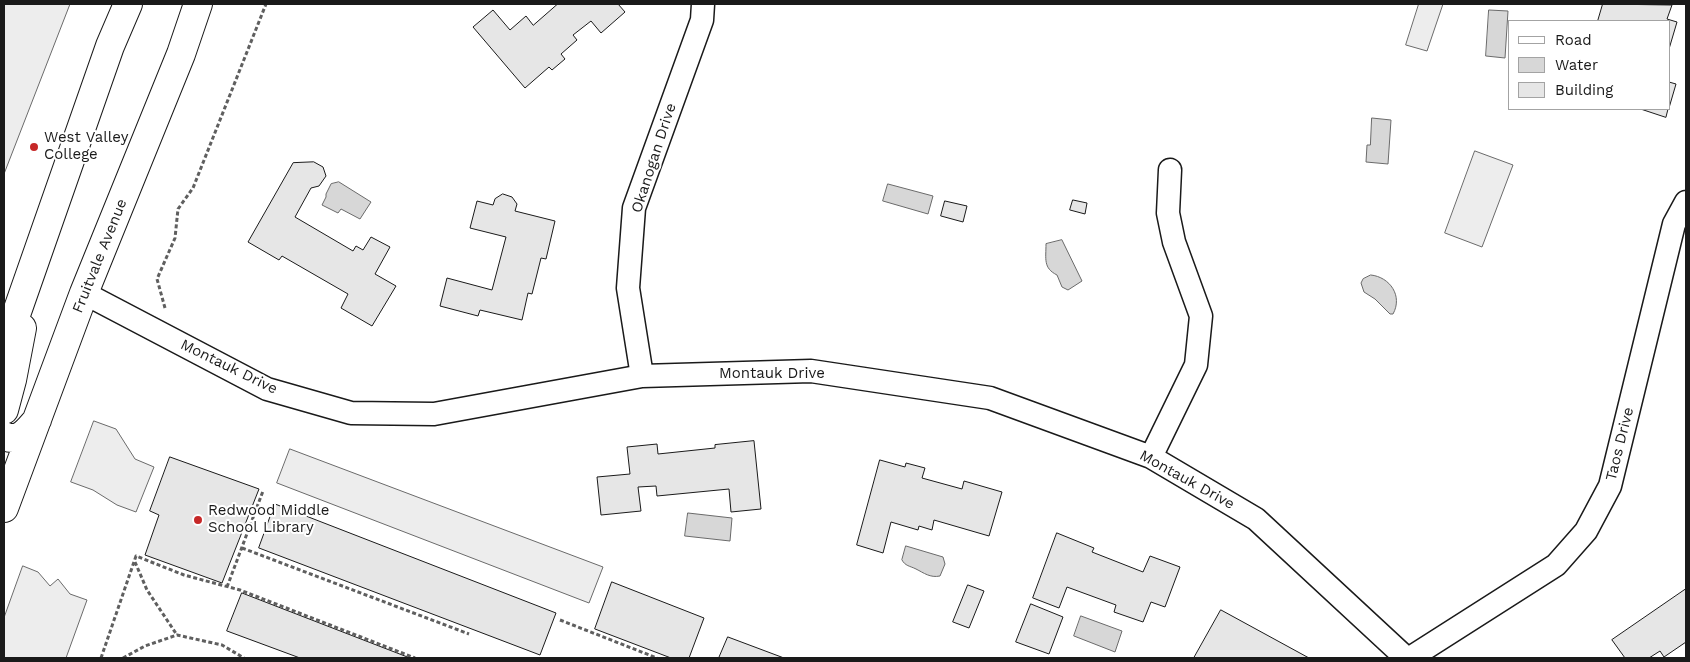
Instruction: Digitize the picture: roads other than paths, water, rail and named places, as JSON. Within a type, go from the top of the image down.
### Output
[{"type":"main road","points":[[4,349],[110,46],[128,4]]},
{"type":"main road","name":"Fruitvale Avenue","points":[[4,508],[84,293],[180,54],[198,4]]},
{"type":"main road","points":[[4,410],[19,347],[22,324],[22,294]]},
{"type":"main road","points":[[4,436],[12,440],[18,438],[26,433],[37,420]]},
{"type":"street","name":"Okanogan Drive","points":[[642,376],[628,288],[634,208],[702,20],[703,4]]},
{"type":"street","points":[[1151,457],[1196,365],[1201,316],[1174,242],[1168,213],[1170,170]]},
{"type":"street","name":"Taos Drive","points":[[1410,658],[1556,564],[1586,531],[1610,486],[1674,224],[1686,202]]},
{"type":"street","name":"Montauk Drive","points":[[84,293],[266,389],[351,413],[434,414],[642,376],[811,371],[990,398],[1151,457],[1256,519],[1406,658]]},
{"type":"water","points":[[1489,10],[1508,11],[1505,58],[1486,56]]},
{"type":"water","points":[[1372,118],[1391,120],[1388,164],[1366,162],[1367,145],[1370,145]]},
{"type":"water","points":[[339,182],[371,202],[360,219],[341,209],[338,213],[322,205],[331,184]]},
{"type":"water","points":[[888,184],[933,196],[928,214],[883,201]]},
{"type":"water","points":[[1062,240],[1082,281],[1068,290],[1062,287],[1057,275],[1049,269],[1046,262],[1046,244]]},
{"type":"water","points":[[1371,275],[1384,279],[1393,288],[1396,307],[1393,314],[1390,314],[1375,299],[1364,292],[1361,283],[1363,279]]},
{"type":"water","points":[[688,513],[732,518],[730,541],[685,536]]},
{"type":"water","points":[[906,546],[943,557],[945,564],[940,576],[927,575],[905,564],[902,560]]},
{"type":"water","points":[[1081,616],[1122,631],[1115,652],[1074,636]]},
{"type":"place","name":"West Valley College","points":[[34,147]]},
{"type":"place","name":"Redwood Middle School Library","points":[[198,520]]}]
